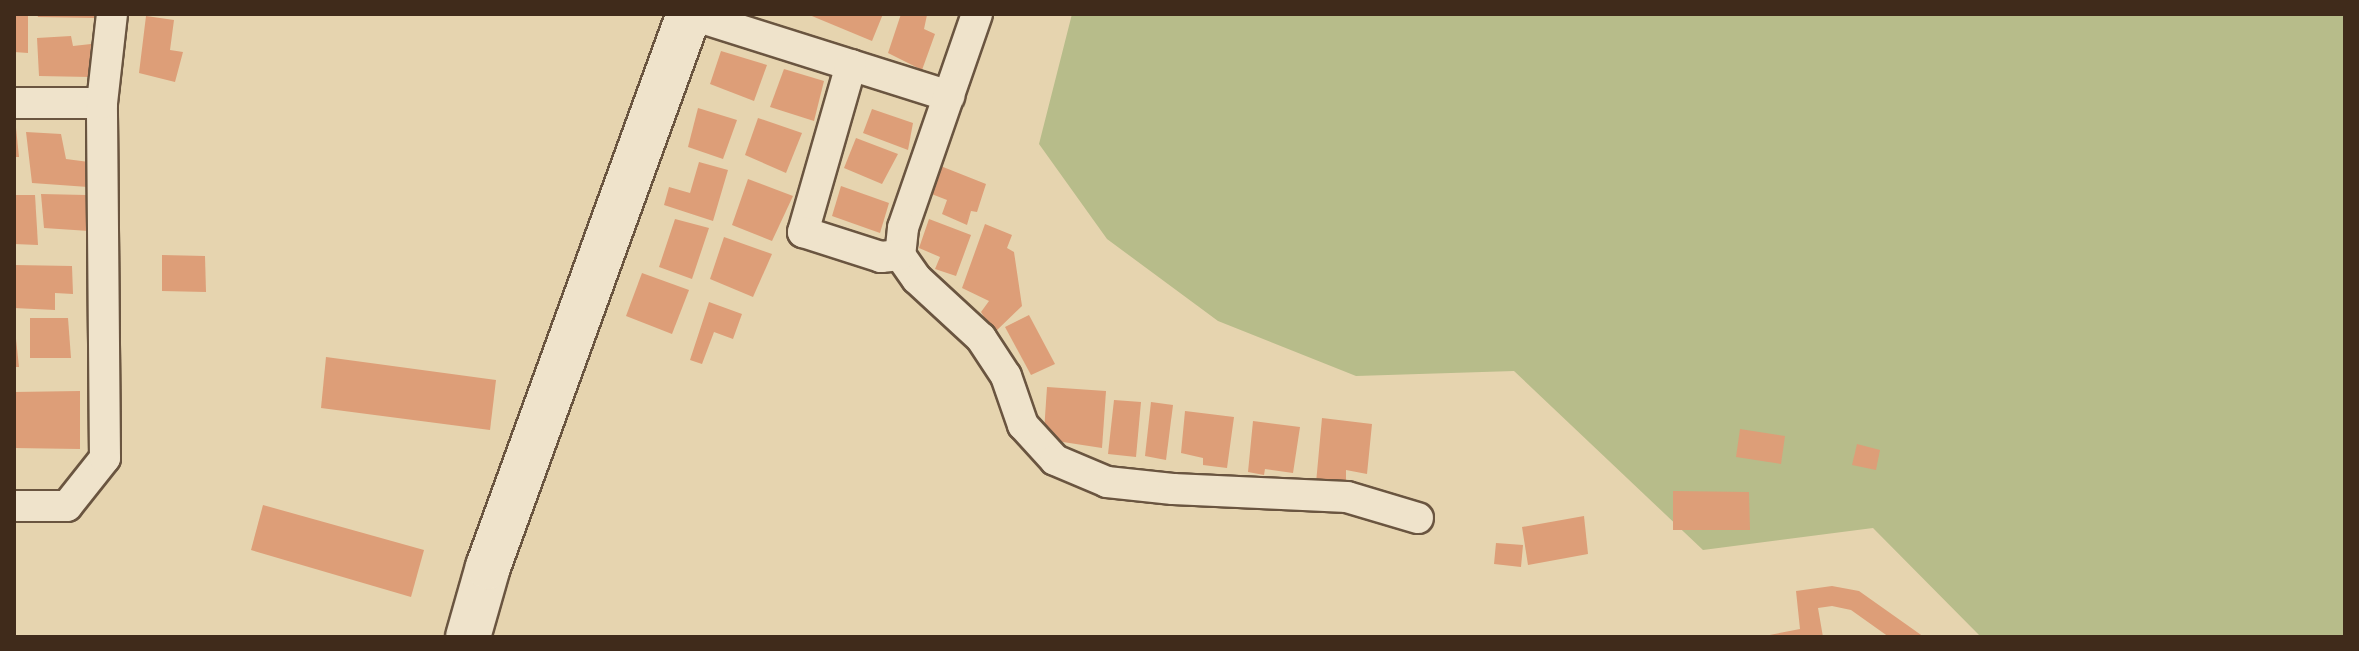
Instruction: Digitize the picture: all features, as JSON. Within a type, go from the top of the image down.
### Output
[{"type":"street","points":[[14,506],[67,506],[105,458],[102,103],[112,14]]},
{"type":"street","points":[[468,637],[488,567],[689,14],[949,96]]},
{"type":"street","points":[[977,14],[903,228],[900,255],[917,279],[981,338],[1006,376],[1023,425],[1055,460],[1107,482],[1173,489],[1347,497],[1418,518]]},
{"type":"street","points":[[851,65],[803,232],[881,257],[900,255]]},
{"type":"street","points":[[14,103],[102,103]]},
{"type":"green space","points":[[1072,14],[2345,14],[2345,637],[1981,637],[1873,528],[1703,550],[1514,371],[1356,376],[1218,321],[1107,239],[1039,144]]},
{"type":"building","points":[[14,14],[28,14],[28,53],[14,52]]},
{"type":"building","points":[[37,14],[98,14],[97,18],[38,17]]},
{"type":"building","points":[[807,14],[883,14],[872,41]]},
{"type":"building","points":[[901,14],[927,15],[924,29],[935,34],[922,70],[888,53]]},
{"type":"building","points":[[146,16],[174,20],[170,50],[183,52],[175,82],[139,73]]},
{"type":"building","points":[[71,36],[73,46],[91,44],[90,77],[39,76],[37,38]]},
{"type":"building","points":[[721,51],[767,65],[754,101],[710,84]]},
{"type":"building","points":[[784,69],[824,81],[814,121],[770,107]]},
{"type":"building","points":[[698,108],[737,120],[723,159],[688,147]]},
{"type":"building","points":[[872,109],[913,123],[908,150],[863,133]]},
{"type":"building","points":[[758,118],[802,133],[786,173],[745,155]]},
{"type":"building","points":[[16,128],[19,157],[14,157]]},
{"type":"building","points":[[26,132],[61,134],[66,159],[89,162],[88,187],[32,183]]},
{"type":"building","points":[[856,138],[898,154],[882,184],[844,168]]},
{"type":"building","points":[[699,162],[728,170],[713,221],[664,205],[669,187],[690,193]]},
{"type":"building","points":[[938,165],[986,184],[977,212],[971,211],[967,225],[942,214],[947,200],[929,193]]},
{"type":"building","points":[[748,179],[793,196],[772,241],[732,225]]},
{"type":"building","points":[[841,186],[889,203],[880,233],[832,216]]},
{"type":"building","points":[[41,194],[86,195],[89,231],[44,228]]},
{"type":"building","points":[[14,195],[35,195],[38,245],[14,244]]},
{"type":"building","points":[[675,219],[709,228],[692,279],[659,267]]},
{"type":"building","points":[[929,219],[971,235],[956,276],[935,269],[940,257],[919,248]]},
{"type":"building","points":[[985,224],[1012,235],[1007,248],[1014,252],[1022,306],[994,333],[981,312],[989,301],[962,288]]},
{"type":"building","points":[[724,237],[772,254],[753,297],[710,279]]},
{"type":"building","points":[[162,255],[205,256],[206,292],[162,291]]},
{"type":"building","points":[[14,265],[72,266],[73,294],[55,293],[55,310],[14,308]]},
{"type":"building","points":[[642,273],[689,290],[672,334],[626,316]]},
{"type":"building","points":[[709,302],[742,314],[733,339],[714,332],[702,364],[690,360]]},
{"type":"building","points":[[1029,315],[1055,364],[1031,375],[1005,327]]},
{"type":"building","points":[[30,318],[68,318],[71,358],[30,358]]},
{"type":"building","points":[[16,339],[19,367],[14,367]]},
{"type":"building","points":[[326,357],[496,380],[490,430],[321,408]]},
{"type":"building","points":[[1047,387],[1106,391],[1102,448],[1050,440],[1044,432]]},
{"type":"building","points":[[80,391],[80,449],[14,448],[14,392]]},
{"type":"building","points":[[1114,400],[1141,402],[1136,457],[1108,454]]},
{"type":"building","points":[[1151,402],[1173,405],[1166,460],[1145,456]]},
{"type":"building","points":[[1185,411],[1234,417],[1227,468],[1203,465],[1203,458],[1181,453]]},
{"type":"building","points":[[1322,418],[1372,424],[1367,474],[1346,470],[1346,487],[1316,483]]},
{"type":"building","points":[[1253,421],[1300,427],[1293,473],[1265,469],[1264,475],[1248,472]]},
{"type":"building","points":[[1740,429],[1785,436],[1781,464],[1736,457]]},
{"type":"building","points":[[1857,444],[1880,450],[1876,470],[1852,465]]},
{"type":"building","points":[[1673,491],[1749,492],[1750,530],[1673,530]]},
{"type":"building","points":[[263,505],[424,550],[411,597],[251,550]]},
{"type":"building","points":[[1584,516],[1588,554],[1528,565],[1522,527]]},
{"type":"building","points":[[1496,543],[1523,545],[1521,567],[1494,564]]},
{"type":"building","points":[[1832,586],[1859,591],[1924,637],[1889,637],[1851,610],[1832,606],[1818,608],[1823,637],[1759,637],[1800,629],[1796,591]]}]
